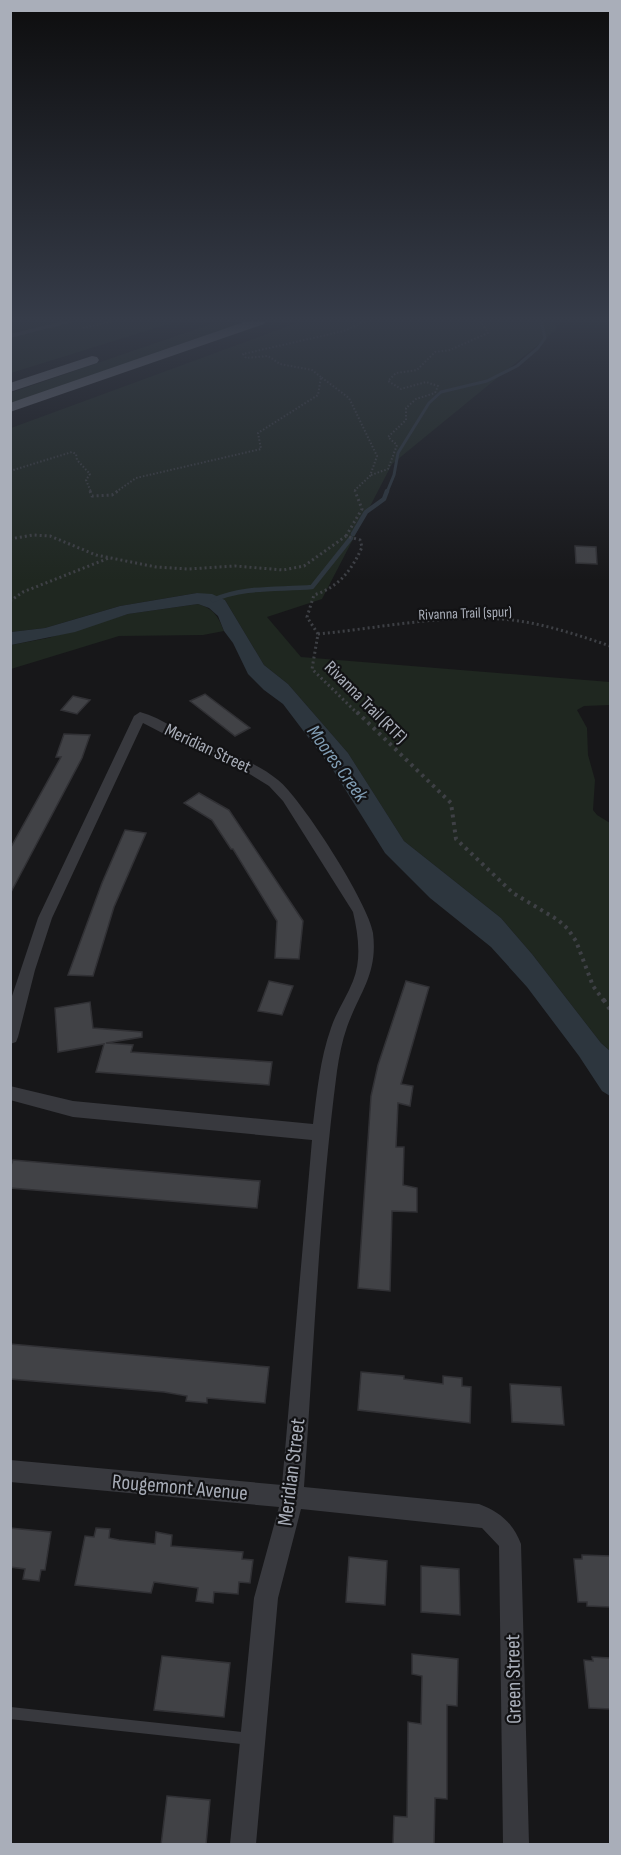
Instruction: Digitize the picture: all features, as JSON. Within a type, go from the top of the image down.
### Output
[{"type":"street","name":"Meridian Street","points":[[10,1037],[20,992],[34,946],[140,716],[201,748],[237,760],[274,783],[288,798],[351,894],[360,912],[365,932],[366,953],[362,979],[349,1002],[329,1068],[321,1133],[292,1497],[285,1532],[266,1598],[243,1845]]},
{"type":"street","points":[[10,1093],[73,1109],[321,1133]]},
{"type":"street","name":"Rougemont Avenue","points":[[10,1471],[479,1515],[491,1520]]},
{"type":"street","name":"Green Street","points":[[491,1520],[501,1529],[510,1544],[516,1845]]},
{"type":"lane","points":[[10,1713],[252,1740]]},
{"type":"path","points":[[10,471],[72,452],[76,454],[77,460],[90,474],[86,480],[92,496],[112,495],[136,478],[261,448],[258,433],[297,408]]},
{"type":"path","points":[[354,408],[377,456],[370,476]]},
{"type":"path","points":[[10,539],[43,535],[57,538],[80,550],[110,558],[186,569],[241,566],[279,570],[298,568],[309,563],[337,540],[346,536],[362,509],[355,490],[370,476],[388,469],[397,446],[388,437],[406,420],[406,408]]},
{"type":"path","name":"Rivanna Trail (RTF)","points":[[346,536],[353,536],[360,540],[362,547],[353,567],[336,587],[314,596],[307,617],[318,634],[312,669],[451,803],[456,839],[513,893],[558,920],[568,929],[576,941],[593,986],[610,1009]]},
{"type":"path","points":[[10,601],[23,592],[110,558]]},
{"type":"path","name":"Rivanna Trail (spur)","points":[[318,634],[496,619],[527,622],[610,646]]},
{"type":"shaded area","points":[[67,408],[461,408],[392,464],[322,599],[267,617],[301,657],[610,682],[610,705],[584,706],[577,710],[587,728],[588,755],[595,780],[593,810],[610,823],[610,1051],[601,1043],[501,918],[404,841],[348,753],[288,684],[264,665],[225,600],[197,593],[120,606],[45,628],[11,632],[11,428]]},
{"type":"shaded area","points":[[198,604],[215,614],[224,631],[203,635],[119,636],[11,669],[11,645],[48,638],[128,614]]},
{"type":"water","name":"Moores Creek","points":[[197,593],[212,594],[225,600],[264,665],[288,684],[348,753],[404,841],[501,918],[532,954],[601,1043],[610,1051],[610,1096],[602,1091],[579,1056],[527,987],[491,947],[430,898],[385,853],[333,770],[283,704],[248,674],[218,616],[209,608],[198,604],[128,614],[75,632],[11,645],[11,632],[45,628],[120,606]]},
{"type":"building","points":[[575,546],[596,547],[597,564],[576,563]]},
{"type":"building","points":[[205,694],[250,728],[235,736],[190,701]]},
{"type":"building","points":[[73,696],[90,700],[77,714],[61,710]]},
{"type":"building","points":[[64,734],[90,735],[82,758],[10,894],[10,849],[61,757],[56,757]]},
{"type":"building","points":[[199,793],[229,810],[303,921],[299,959],[275,958],[277,921],[233,849],[212,820],[184,803]]},
{"type":"building","points":[[125,830],[146,833],[114,907],[93,976],[68,975],[102,883]]},
{"type":"building","points":[[269,981],[293,986],[282,1015],[258,1011]]},
{"type":"building","points":[[406,981],[429,987],[401,1084],[413,1086],[410,1106],[398,1103],[396,1147],[404,1147],[403,1185],[417,1188],[417,1212],[392,1211],[390,1291],[358,1288],[371,1096],[378,1065]]},
{"type":"building","points":[[90,1002],[93,1028],[142,1032],[142,1037],[106,1043],[133,1045],[131,1052],[272,1062],[269,1085],[96,1072],[104,1044],[58,1052],[55,1008]]},
{"type":"building","points":[[13,1160],[260,1181],[257,1208],[10,1188],[10,1168]]},
{"type":"building","points":[[10,1344],[269,1367],[265,1403],[207,1398],[207,1403],[186,1401],[187,1396],[164,1392],[10,1379]]},
{"type":"building","points":[[361,1372],[404,1376],[404,1379],[443,1384],[443,1376],[462,1378],[462,1386],[471,1387],[470,1423],[358,1410]]},
{"type":"building","points":[[510,1384],[561,1387],[564,1425],[512,1422]]},
{"type":"building","points":[[10,1528],[51,1532],[45,1570],[41,1570],[39,1581],[23,1579],[25,1569],[10,1567]]},
{"type":"building","points":[[96,1528],[110,1529],[109,1538],[119,1540],[155,1544],[156,1532],[172,1535],[171,1546],[243,1552],[242,1559],[253,1560],[250,1583],[239,1582],[238,1594],[214,1592],[213,1603],[196,1601],[198,1588],[154,1582],[151,1593],[75,1585],[85,1536],[94,1537]]},
{"type":"building","points":[[582,1555],[610,1556],[610,1607],[587,1606],[587,1602],[578,1602],[574,1559],[582,1559]]},
{"type":"building","points":[[349,1557],[387,1561],[385,1605],[346,1602]]},
{"type":"building","points":[[421,1566],[459,1569],[460,1615],[421,1612]]},
{"type":"building","points":[[412,1654],[458,1659],[457,1706],[447,1705],[447,1799],[435,1798],[434,1845],[393,1845],[394,1816],[407,1817],[408,1722],[421,1724],[422,1676],[412,1674]]},
{"type":"building","points":[[162,1656],[230,1663],[224,1717],[154,1710]]},
{"type":"building","points":[[592,1657],[610,1658],[610,1709],[589,1708],[584,1660],[593,1661]]},
{"type":"building","points":[[167,1796],[210,1800],[206,1845],[161,1845]]},
{"type":"waterway","points":[[387,492],[394,475],[398,453],[426,408]]},
{"type":"waterway","points":[[353,534],[366,512],[384,499],[387,491]]},
{"type":"waterway","points":[[213,600],[237,592],[312,587],[351,538]]}]
